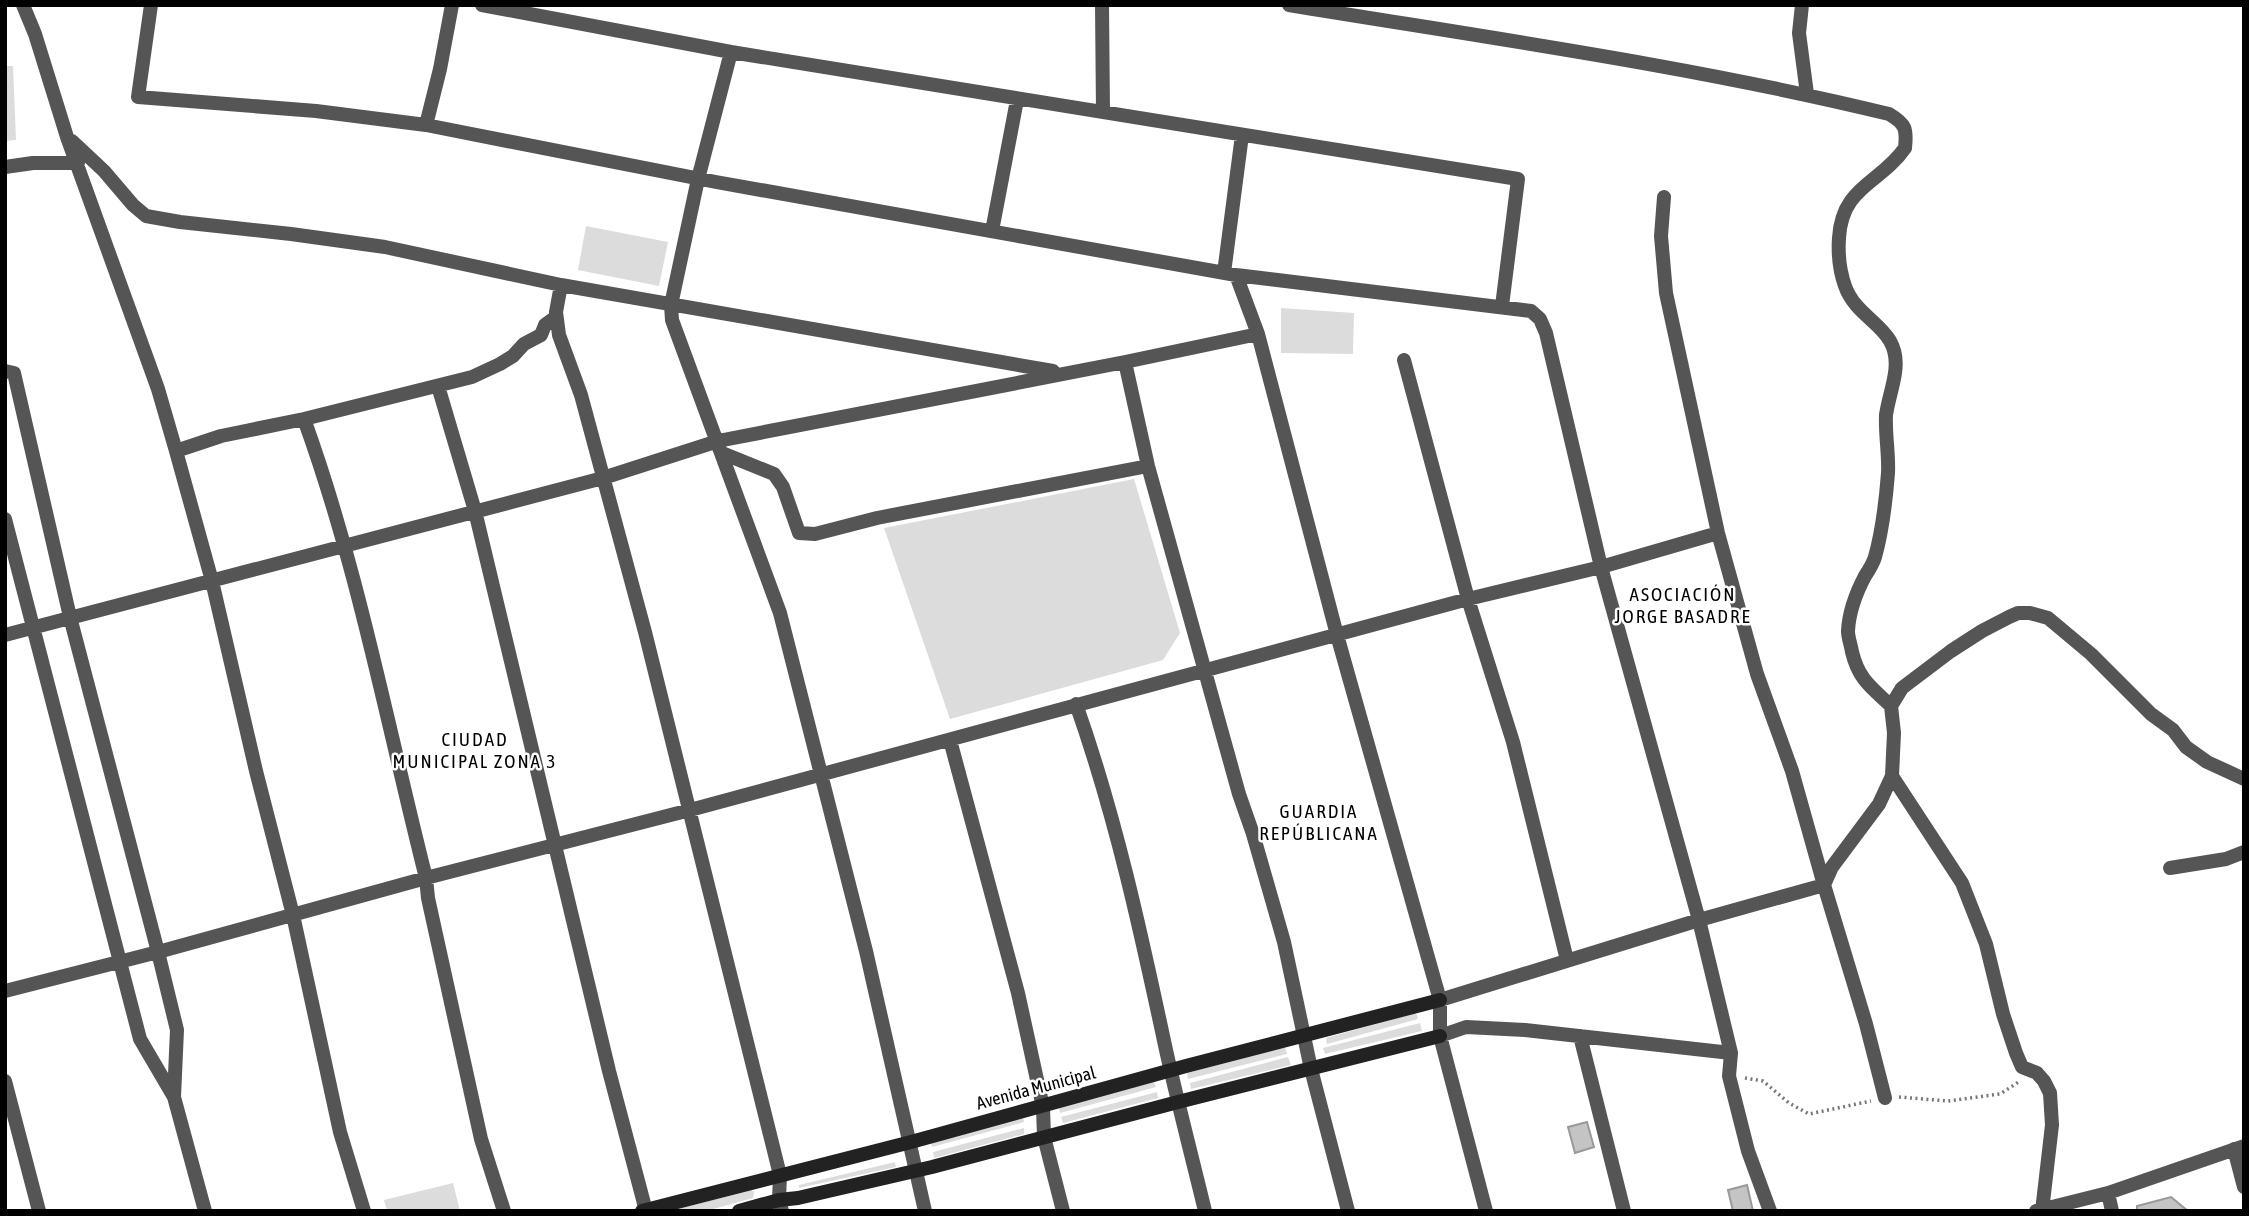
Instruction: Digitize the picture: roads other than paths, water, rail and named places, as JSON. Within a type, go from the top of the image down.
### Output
[{"type":"street","points":[[23,5],[35,34],[67,137],[158,389],[176,450],[212,581],[293,915],[340,1132],[364,1211]]},
{"type":"street","points":[[151,5],[138,97],[316,111],[426,125],[698,179],[1230,274],[1531,311],[1540,319],[1546,333],[1601,567],[1699,920],[1731,1053],[1729,1076],[1748,1151],[1770,1211]]},
{"type":"street","points":[[426,125],[452,5]]},
{"type":"street","points":[[482,5],[731,52],[1518,179],[1502,306]]},
{"type":"street","points":[[1102,5],[1103,112]]},
{"type":"street","points":[[1289,5],[1547,47],[1807,94],[1889,114],[1900,120],[1905,128],[1905,148],[1897,159],[1858,190],[1849,202],[1842,217],[1839,238],[1845,287],[1864,314],[1888,336],[1895,352],[1895,372],[1886,416],[1888,472],[1878,540],[1874,560],[1851,610],[1848,633],[1858,674],[1892,706]]},
{"type":"street","points":[[1802,5],[1799,33],[1807,94]]},
{"type":"street","points":[[731,52],[698,179],[671,305],[672,320],[780,613],[822,774],[911,1142],[925,1211]]},
{"type":"street","points":[[992,231],[1017,100]]},
{"type":"street","points":[[1242,135],[1230,274],[1258,334],[1337,635],[1440,1000],[1440,1036],[1486,1211]]},
{"type":"street","points":[[67,137],[104,171],[146,216],[385,247],[561,285],[1065,372]]},
{"type":"street","points":[[5,167],[33,163],[78,163]]},
{"type":"street","points":[[1664,197],[1661,236],[1666,293],[1718,533],[1757,674],[1792,771],[1885,1098]]},
{"type":"street","points":[[561,285],[556,317],[559,335],[581,395],[649,644],[780,1175],[781,1205]]},
{"type":"street","points":[[176,450],[221,436],[304,419],[472,377],[513,356],[524,344],[541,335],[545,326],[556,317]]},
{"type":"street","points":[[5,635],[720,447],[1065,372],[1258,334]]},
{"type":"street","points":[[1404,360],[1468,599],[1513,742],[1567,960]]},
{"type":"street","points":[[1125,362],[1148,466],[1238,794],[1253,834],[1284,942],[1303,1036],[1348,1211]]},
{"type":"street","points":[[5,371],[14,373],[70,617],[177,1030],[174,1097]]},
{"type":"street","points":[[438,386],[475,510],[609,1071],[645,1210]]},
{"type":"street","points":[[304,419],[345,545],[426,878],[428,898],[481,1139],[504,1211]]},
{"type":"street","points":[[720,447],[774,474],[783,487],[799,533],[815,534],[877,518],[1148,466]]},
{"type":"street","points":[[5,519],[140,1039],[174,1097],[205,1211]]},
{"type":"street","points":[[5,991],[426,878],[557,846],[1468,599],[1601,567],[1718,533]]},
{"type":"street","points":[[1824,886],[1832,867],[1879,804],[1892,776],[1892,706],[1902,688],[1951,651],[1982,631],[2018,613],[2048,618],[2091,654],[2151,714],[2173,730],[2186,747],[2207,762],[2244,779]]},
{"type":"street","points":[[1076,704],[1121,854],[1147,955],[1178,1102],[1205,1211]]},
{"type":"street","points":[[950,740],[1018,993],[1043,1107],[1044,1137],[1063,1211]]},
{"type":"street","points":[[1892,776],[1962,883],[1986,944],[2016,1054],[2022,1067],[2036,1073],[2050,1093],[2052,1125],[2040,1210],[2108,1192],[2239,1147],[2244,1187]]},
{"type":"street","points":[[2169,868],[2226,859],[2244,852]]},
{"type":"street","points":[[1440,1000],[1699,920],[1824,886]]},
{"type":"street","name":"Avenida Municipal","points":[[645,1210],[911,1142],[1171,1070],[1440,1000]]},
{"type":"street","points":[[739,1211],[781,1205],[917,1171],[1440,1036],[1466,1027],[1525,1030],[1731,1053]]},
{"type":"street","points":[[1580,1036],[1624,1211]]},
{"type":"street","points":[[5,1081],[39,1211]]},
{"type":"street","points":[[2108,1192],[2112,1211]]},
{"type":"district","name":"ASOCIACIÓN JORGE BASADRE","points":[[1683,605]]},
{"type":"district","name":"CIUDAD MUNICIPAL ZONA 3","points":[[475,750]]},
{"type":"district","name":"GUARDIA REPÚBLICANA","points":[[1319,822]]}]
